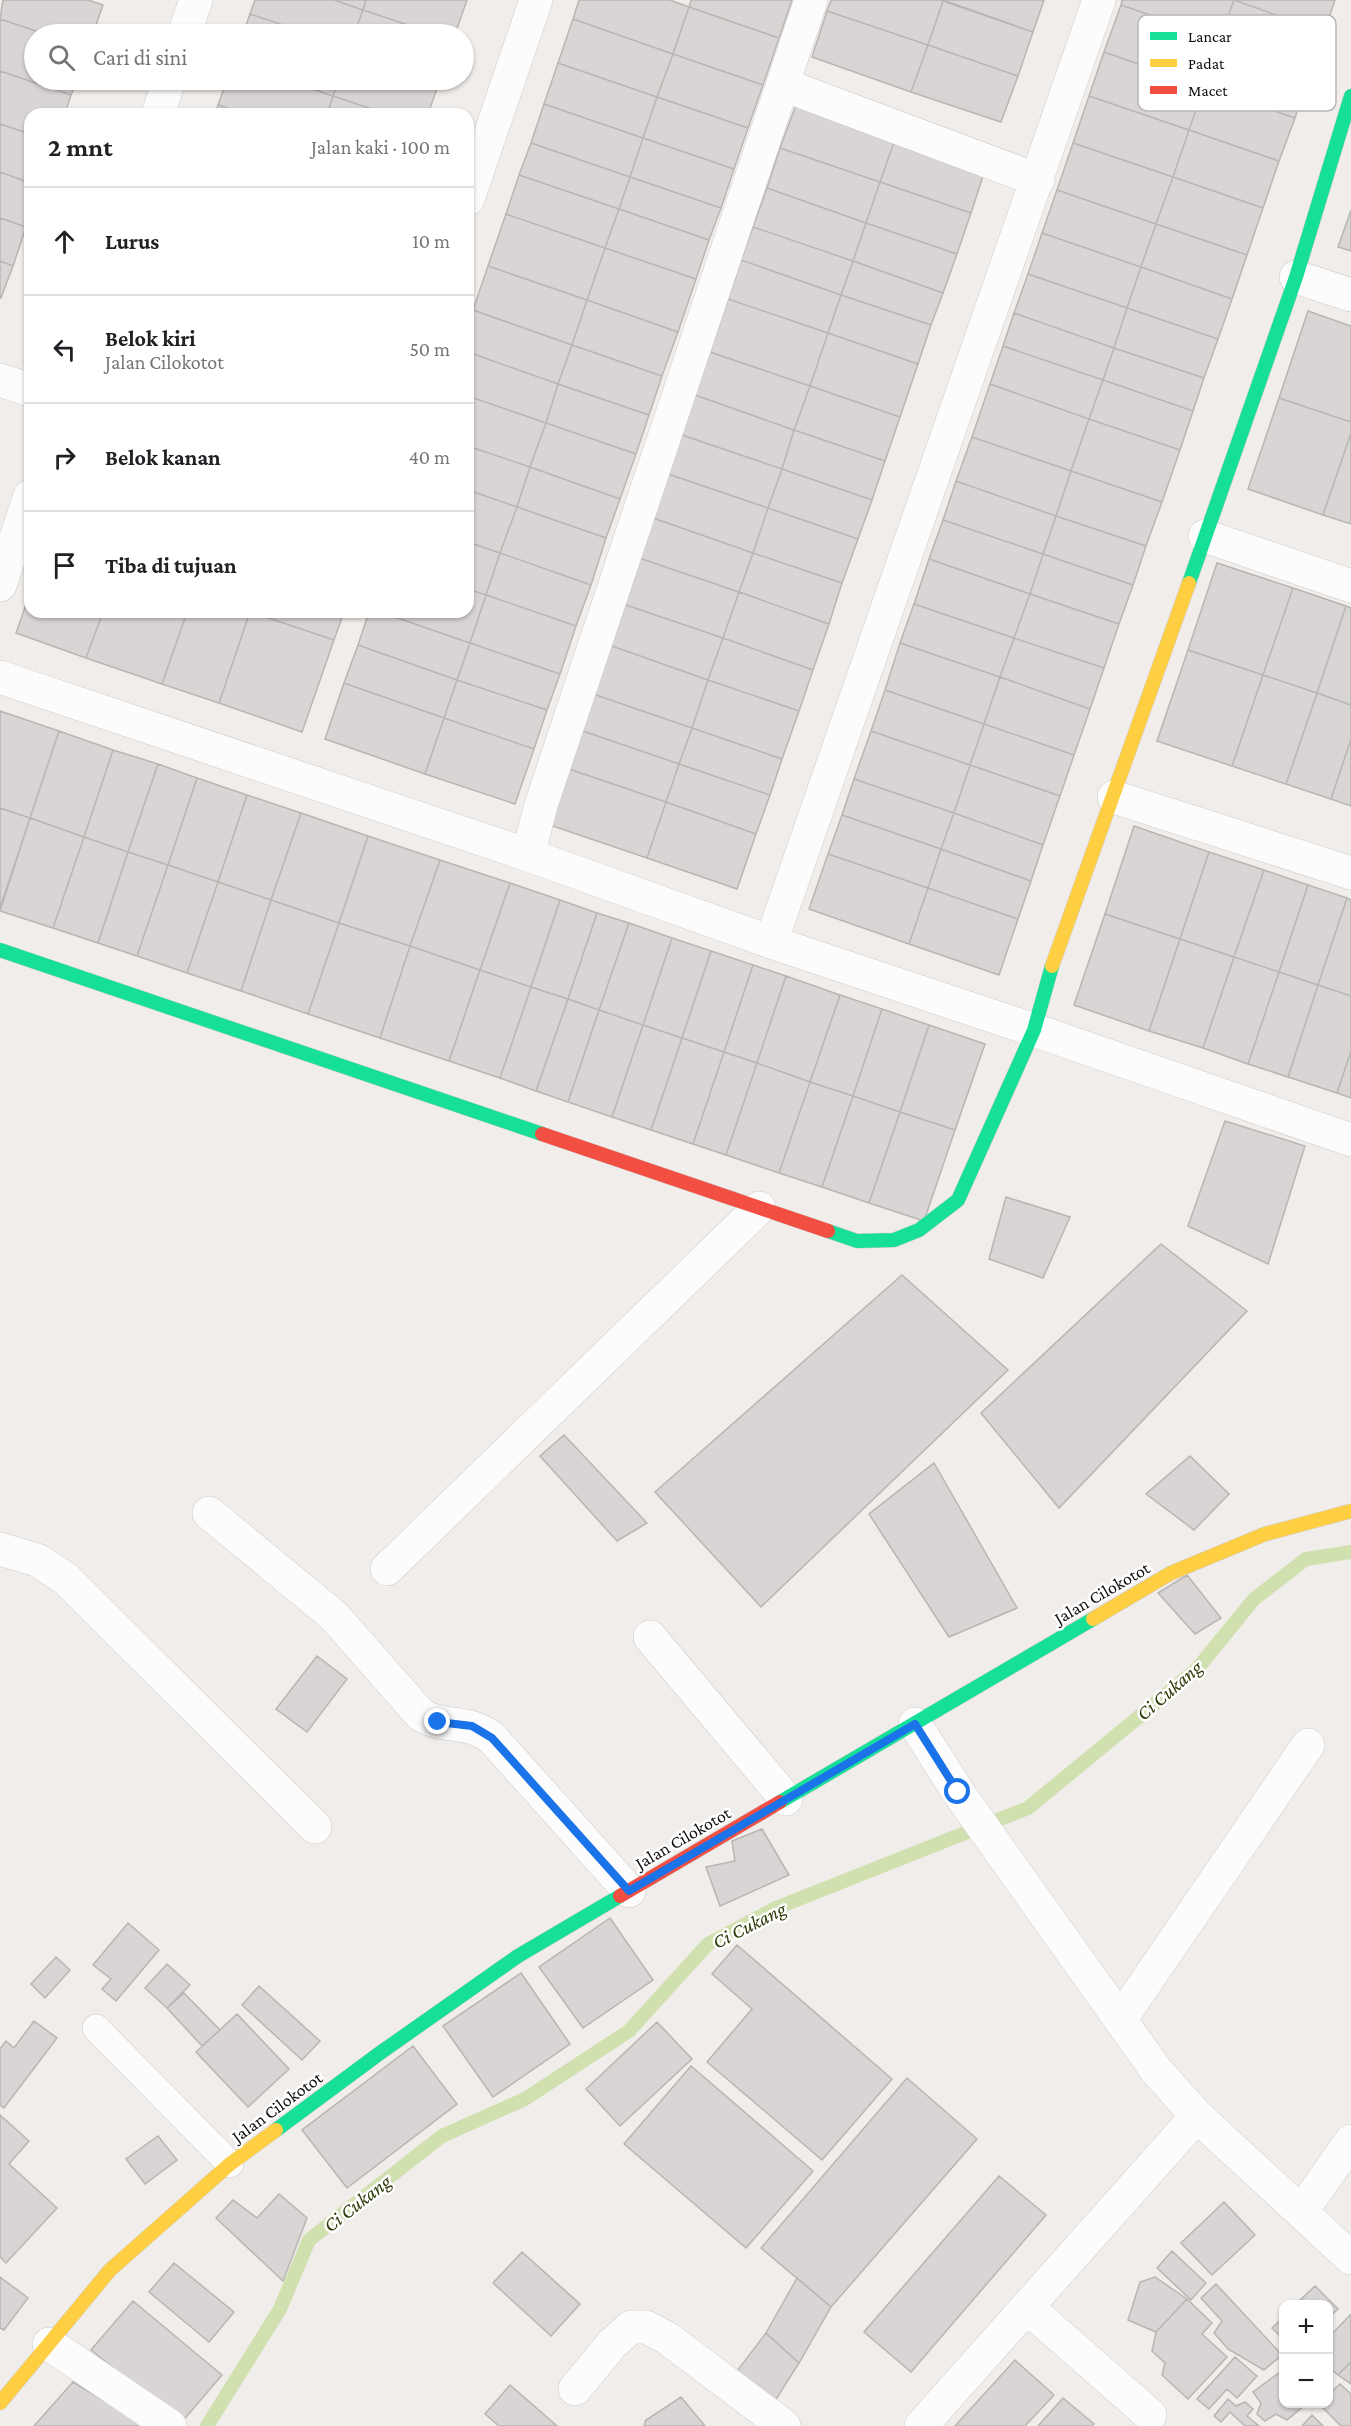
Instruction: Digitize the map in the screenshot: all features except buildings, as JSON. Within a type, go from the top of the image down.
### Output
[{"type":"street","points":[[188,24],[196,0]]},
{"type":"street","points":[[474,181],[536,0]]},
{"type":"street","points":[[528,855],[542,806],[811,0]]},
{"type":"street","points":[[771,942],[1099,0]]},
{"type":"street","points":[[784,85],[1038,180]]},
{"type":"street","points":[[160,108],[166,90]]},
{"type":"street","points":[[0,950],[857,1241],[894,1240],[919,1230],[958,1200],[1034,1030],[1046,982],[1114,797],[1296,277],[1351,96]]},
{"type":"street","points":[[1296,277],[1351,295]]},
{"type":"street","points":[[0,380],[24,388]]},
{"type":"street","points":[[0,585],[24,514]]},
{"type":"street","points":[[1205,536],[1351,586]]},
{"type":"street","points":[[0,677],[528,855],[771,942],[1351,1140]]},
{"type":"street","points":[[1114,797],[1351,873]]},
{"type":"street","points":[[387,1569],[759,1208]]},
{"type":"street","name":"Jalan Cilokotot","points":[[0,2403],[110,2270],[231,2164],[380,2053],[518,1956],[1171,1573],[1265,1534],[1351,1511]]},
{"type":"street","points":[[209,1513],[334,1616],[421,1715],[428,1720],[472,1726],[492,1738],[629,1891]]},
{"type":"street","points":[[0,1549],[37,1560],[65,1578],[315,1827]]},
{"type":"street","points":[[650,1637],[786,1799]]},
{"type":"street","points":[[915,1724],[1002,1856],[1156,2070],[1197,2116],[1351,2258]]},
{"type":"street","points":[[1120,2020],[1308,1745]]},
{"type":"street","points":[[921,2426],[1197,2116]]},
{"type":"street","points":[[1301,2212],[1351,2141]]},
{"type":"street","points":[[1028,2308],[1150,2415]]},
{"type":"street","points":[[575,2389],[612,2344],[631,2327],[646,2327],[667,2338],[784,2426]]},
{"type":"street","points":[[50,2344],[170,2426]]},
{"type":"lane","points":[[96,2028],[231,2164]]},
{"type":"waterway","name":"Ci Cukang","points":[[207,2426],[280,2309],[309,2240],[442,2136],[525,2099],[629,2031],[708,1944],[776,1908],[1028,1808],[1197,1669],[1254,1599],[1306,1559],[1351,1552]]},
{"type":"traffic: fast","points":[[1189,583],[1296,277],[1351,96]]},
{"type":"traffic: fast","points":[[0,950],[542,1134]]},
{"type":"traffic: fast","points":[[828,1231],[857,1241],[894,1240],[919,1230],[958,1200],[1034,1030],[1052,966]]},
{"type":"traffic: fast","points":[[780,1802],[1093,1619]]},
{"type":"traffic: fast","points":[[276,2130],[380,2053],[518,1956],[620,1896]]},
{"type":"traffic: slow","points":[[1052,966],[1189,583]]},
{"type":"traffic: slow","points":[[1093,1619],[1171,1573],[1265,1534],[1351,1511]]},
{"type":"traffic: slow","points":[[0,2403],[110,2270],[230,2164],[276,2130]]},
{"type":"traffic: jam","points":[[542,1134],[828,1231]]},
{"type":"traffic: jam","points":[[620,1896],[780,1802]]},
{"type":"route","points":[[438,1722],[472,1726],[492,1738],[629,1891],[915,1724],[958,1792]]}]
